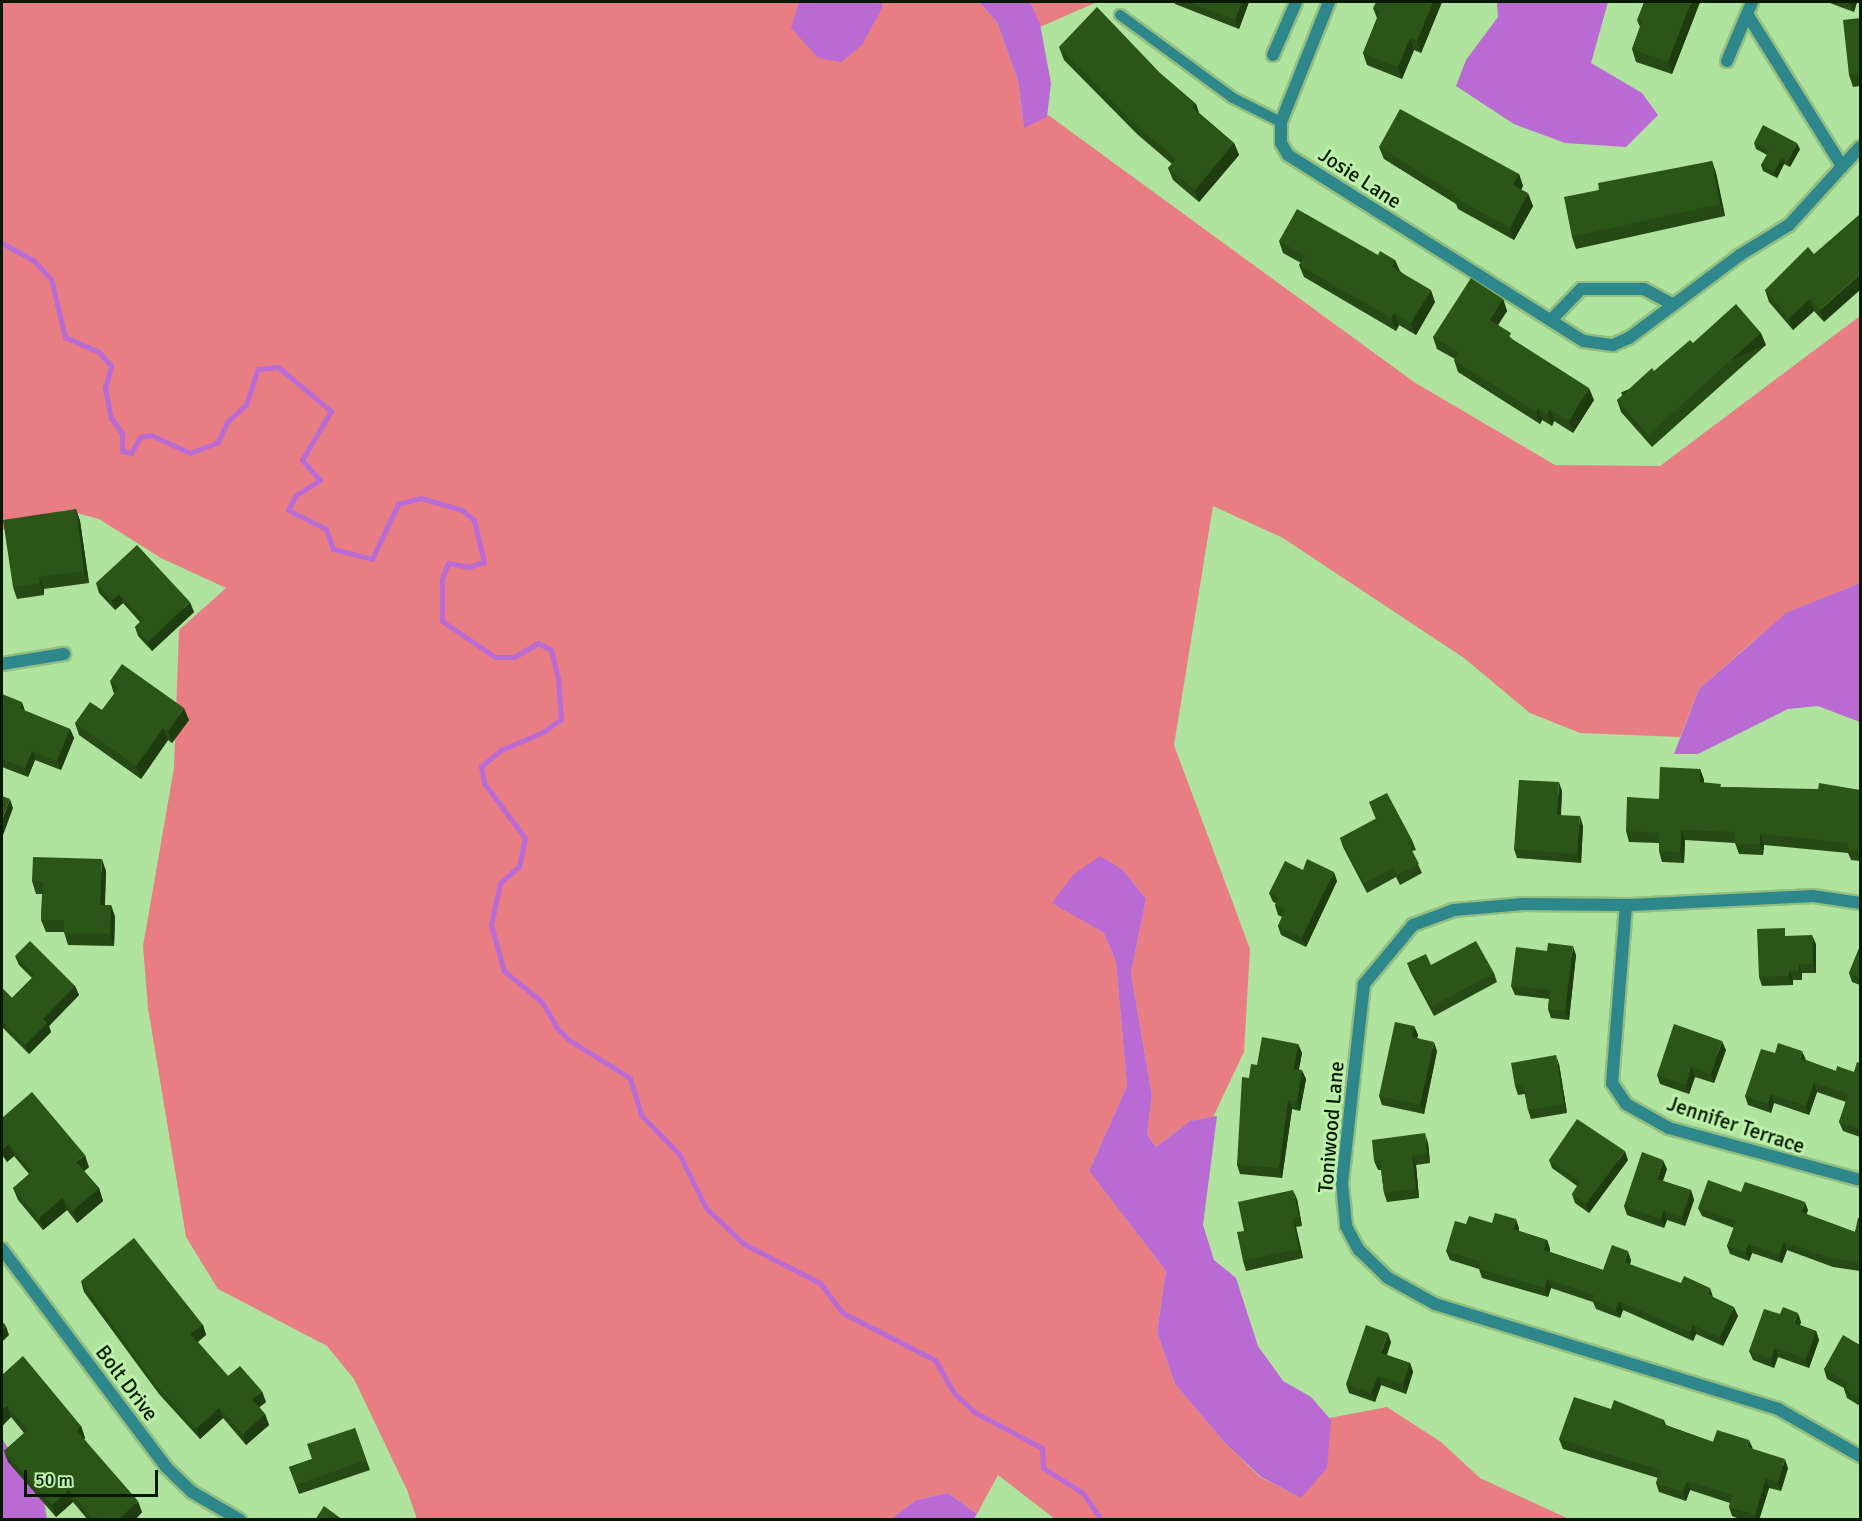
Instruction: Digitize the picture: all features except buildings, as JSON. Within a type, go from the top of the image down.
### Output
[{"type":"street","points":[[1273,55],[1296,2]]},
{"type":"street","points":[[1281,122],[1329,2]]},
{"type":"street","points":[[1727,61],[1752,2]]},
{"type":"street","points":[[1747,14],[1842,166]]},
{"type":"street","name":"Josie Lane","points":[[1281,122],[1281,143],[1288,155],[1583,341],[1613,345],[1789,225],[1860,147]]},
{"type":"street","points":[[1551,320],[1581,289],[1644,289],[1672,304]]},
{"type":"street","points":[[2,664],[64,654]]},
{"type":"street","name":"Toniwood Lane","points":[[1860,903],[1813,896],[1626,905],[1511,905],[1454,910],[1413,925],[1364,984],[1342,1182],[1346,1226],[1359,1250],[1388,1278],[1435,1304],[1778,1409],[1860,1456]]},
{"type":"street","name":"Jennifer Terrace","points":[[1626,905],[1612,1083],[1626,1104],[1669,1128],[1860,1180]]},
{"type":"street","name":"Bolt Drive","points":[[2,1249],[166,1467],[192,1492],[240,1520]]},
{"type":"lane","points":[[1120,15],[1233,98],[1281,122]]},
{"type":"shaded area","points":[[2,2],[799,2],[792,28],[882,8],[882,2],[979,2],[997,22],[1018,81],[1024,127],[1048,115],[1414,382],[1555,465],[1660,466],[1860,316],[1860,583],[1787,613],[1750,644],[1699,689],[1680,737],[1580,733],[1530,713],[1464,658],[1283,538],[1213,506],[1174,745],[1250,949],[1244,1052],[1213,1117],[1190,1121],[1156,1147],[1147,1134],[1152,1096],[1131,973],[1146,899],[1123,870],[1053,903],[1104,933],[1116,962],[1127,1086],[1089,1171],[1166,1271],[1157,1332],[1175,1384],[1225,1443],[1260,1477],[1301,1498],[1329,1418],[1387,1407],[1441,1442],[1480,1478],[1569,1519],[1055,1519],[998,1475],[977,1514],[948,1493],[916,1500],[891,1519],[417,1519],[407,1490],[354,1379],[327,1346],[218,1289],[186,1237],[148,1008],[143,946],[174,768],[179,630],[226,588],[161,558],[99,519],[65,510],[2,530]]},
{"type":"shaded area","points":[[799,2],[882,2],[882,8],[862,45],[841,62],[818,58],[791,28]]},
{"type":"shaded area","points":[[979,2],[1030,2],[1040,24],[1051,83],[1047,117],[1024,128],[1018,81],[997,22]]},
{"type":"shaded area","points":[[1030,2],[1097,2],[1040,27]]},
{"type":"shaded area","points":[[1497,2],[1608,2],[1591,63],[1642,93],[1658,115],[1626,147],[1565,143],[1514,124],[1456,86],[1466,60],[1498,17]]},
{"type":"shaded area","points":[[1860,583],[1860,722],[1818,706],[1788,709],[1698,754],[1674,754],[1699,689],[1786,613]]},
{"type":"shaded area","points":[[1100,856],[1123,870],[1146,899],[1131,973],[1152,1096],[1147,1134],[1156,1147],[1190,1121],[1217,1116],[1203,1225],[1214,1260],[1236,1278],[1258,1346],[1283,1381],[1311,1397],[1331,1420],[1327,1468],[1301,1498],[1261,1477],[1225,1443],[1175,1384],[1157,1332],[1166,1271],[1089,1171],[1127,1086],[1116,962],[1104,933],[1052,903],[1073,875]]},
{"type":"shaded area","points":[[2,1439],[44,1501],[47,1519],[2,1519]]},
{"type":"shaded area","points":[[948,1493],[977,1514],[974,1519],[891,1519],[916,1500]]},
{"type":"waterway","points":[[2,243],[34,261],[51,279],[65,337],[99,352],[111,366],[105,388],[111,418],[122,433],[122,451],[131,453],[140,437],[151,435],[190,453],[218,442],[228,421],[246,405],[258,369],[278,367],[331,411],[302,460],[320,480],[296,495],[288,510],[326,529],[333,549],[372,559],[398,504],[421,498],[462,510],[474,520],[484,562],[469,567],[448,563],[442,579],[442,621],[495,657],[514,657],[538,643],[551,650],[558,678],[561,719],[543,732],[501,750],[481,766],[484,783],[525,838],[519,866],[500,883],[491,925],[504,971],[542,1002],[557,1028],[569,1040],[630,1078],[641,1115],[679,1154],[706,1208],[744,1244],[820,1283],[843,1313],[935,1360],[955,1394],[974,1412],[1042,1448],[1043,1468],[1083,1493],[1101,1520]]}]
